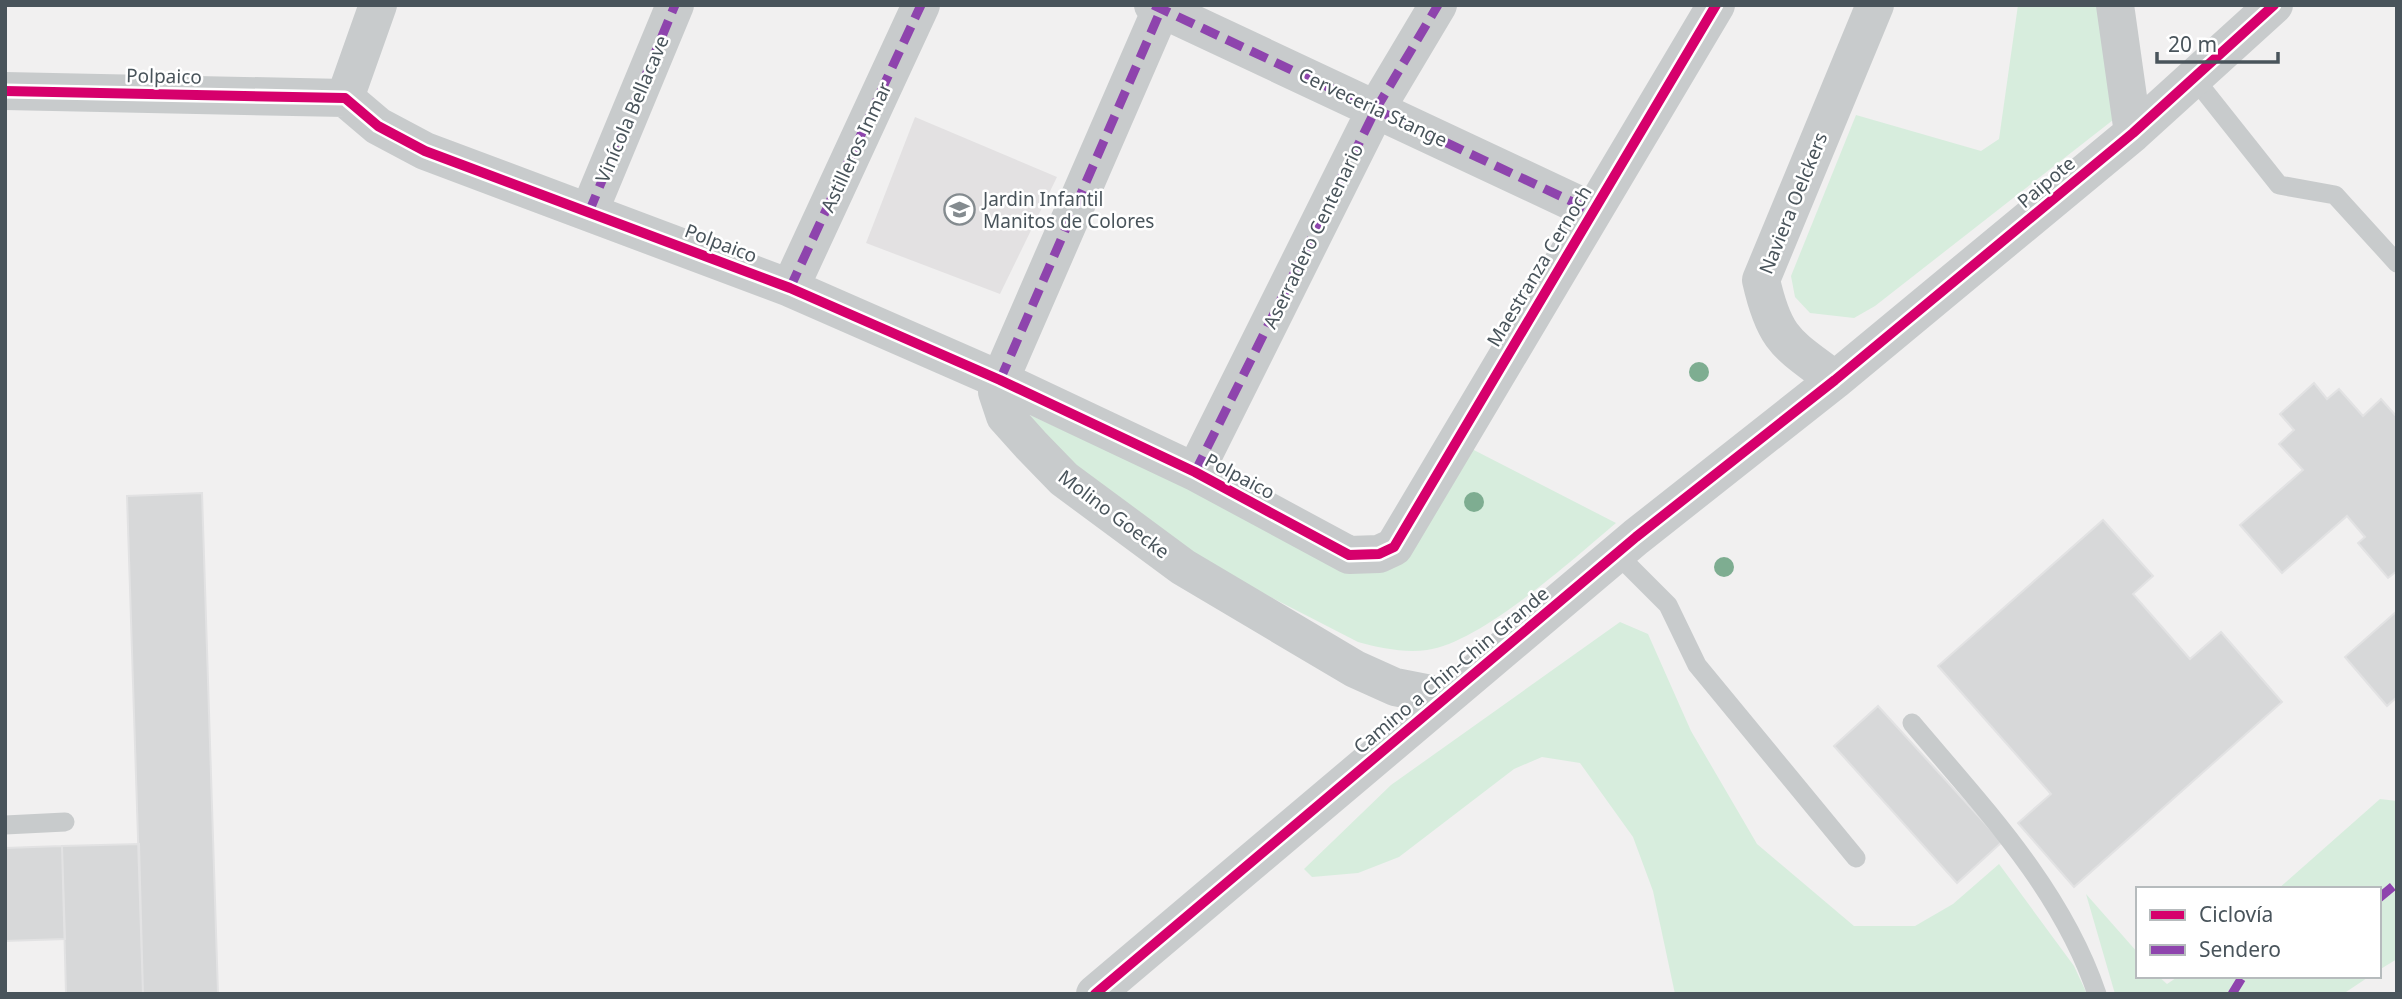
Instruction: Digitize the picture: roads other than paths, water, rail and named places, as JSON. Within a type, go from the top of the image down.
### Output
[{"type":"street","points":[[345,98],[378,5]]},
{"type":"street","name":"Vinícola Bellacave","points":[[589,212],[675,5]]},
{"type":"street","name":"Astilleros Inmar","points":[[790,288],[922,5]]},
{"type":"street","name":"Aserradero Centenario","points":[[1195,472],[1376,108],[1438,5]]},
{"type":"street","name":"Maestranza Cernoch","points":[[1394,547],[1716,5]]},
{"type":"street","name":"Naviera Oelckers","points":[[1835,380],[1782,338],[1768,313],[1761,280],[1875,5]]},
{"type":"street","points":[[2115,5],[2133,133]]},
{"type":"street","name":"Paipote","points":[[1835,380],[2133,133],[2274,5]]},
{"type":"street","name":"Cerveceria Stange","points":[[1159,6],[1592,211]]},
{"type":"street","name":"Molino Goecke","points":[[1159,6],[1000,380],[997,392],[1004,416],[1064,479],[1183,566],[1293,635],[1355,669],[1395,687],[1447,697]]},
{"type":"street","name":"Polpaico","points":[[5,91],[345,98],[378,127],[425,151],[790,288],[1000,380],[1195,472],[1349,555],[1380,554],[1394,547]]},
{"type":"street","name":"Camino a Chin-Chin Grande","points":[[1095,994],[1617,554],[1835,380]]},
{"type":"lane","points":[[2194,78],[2279,185],[2335,195],[2397,263]]},
{"type":"lane","points":[[1617,554],[1668,605],[1698,665],[1856,858]]},
{"type":"lane","points":[[1912,723],[2022,853],[2079,947],[2097,994]]},
{"type":"lane","points":[[5,825],[65,822]]},
{"type":"place","name":"Jardin Infantil Manitos de Colores","points":[[960,210]]}]
